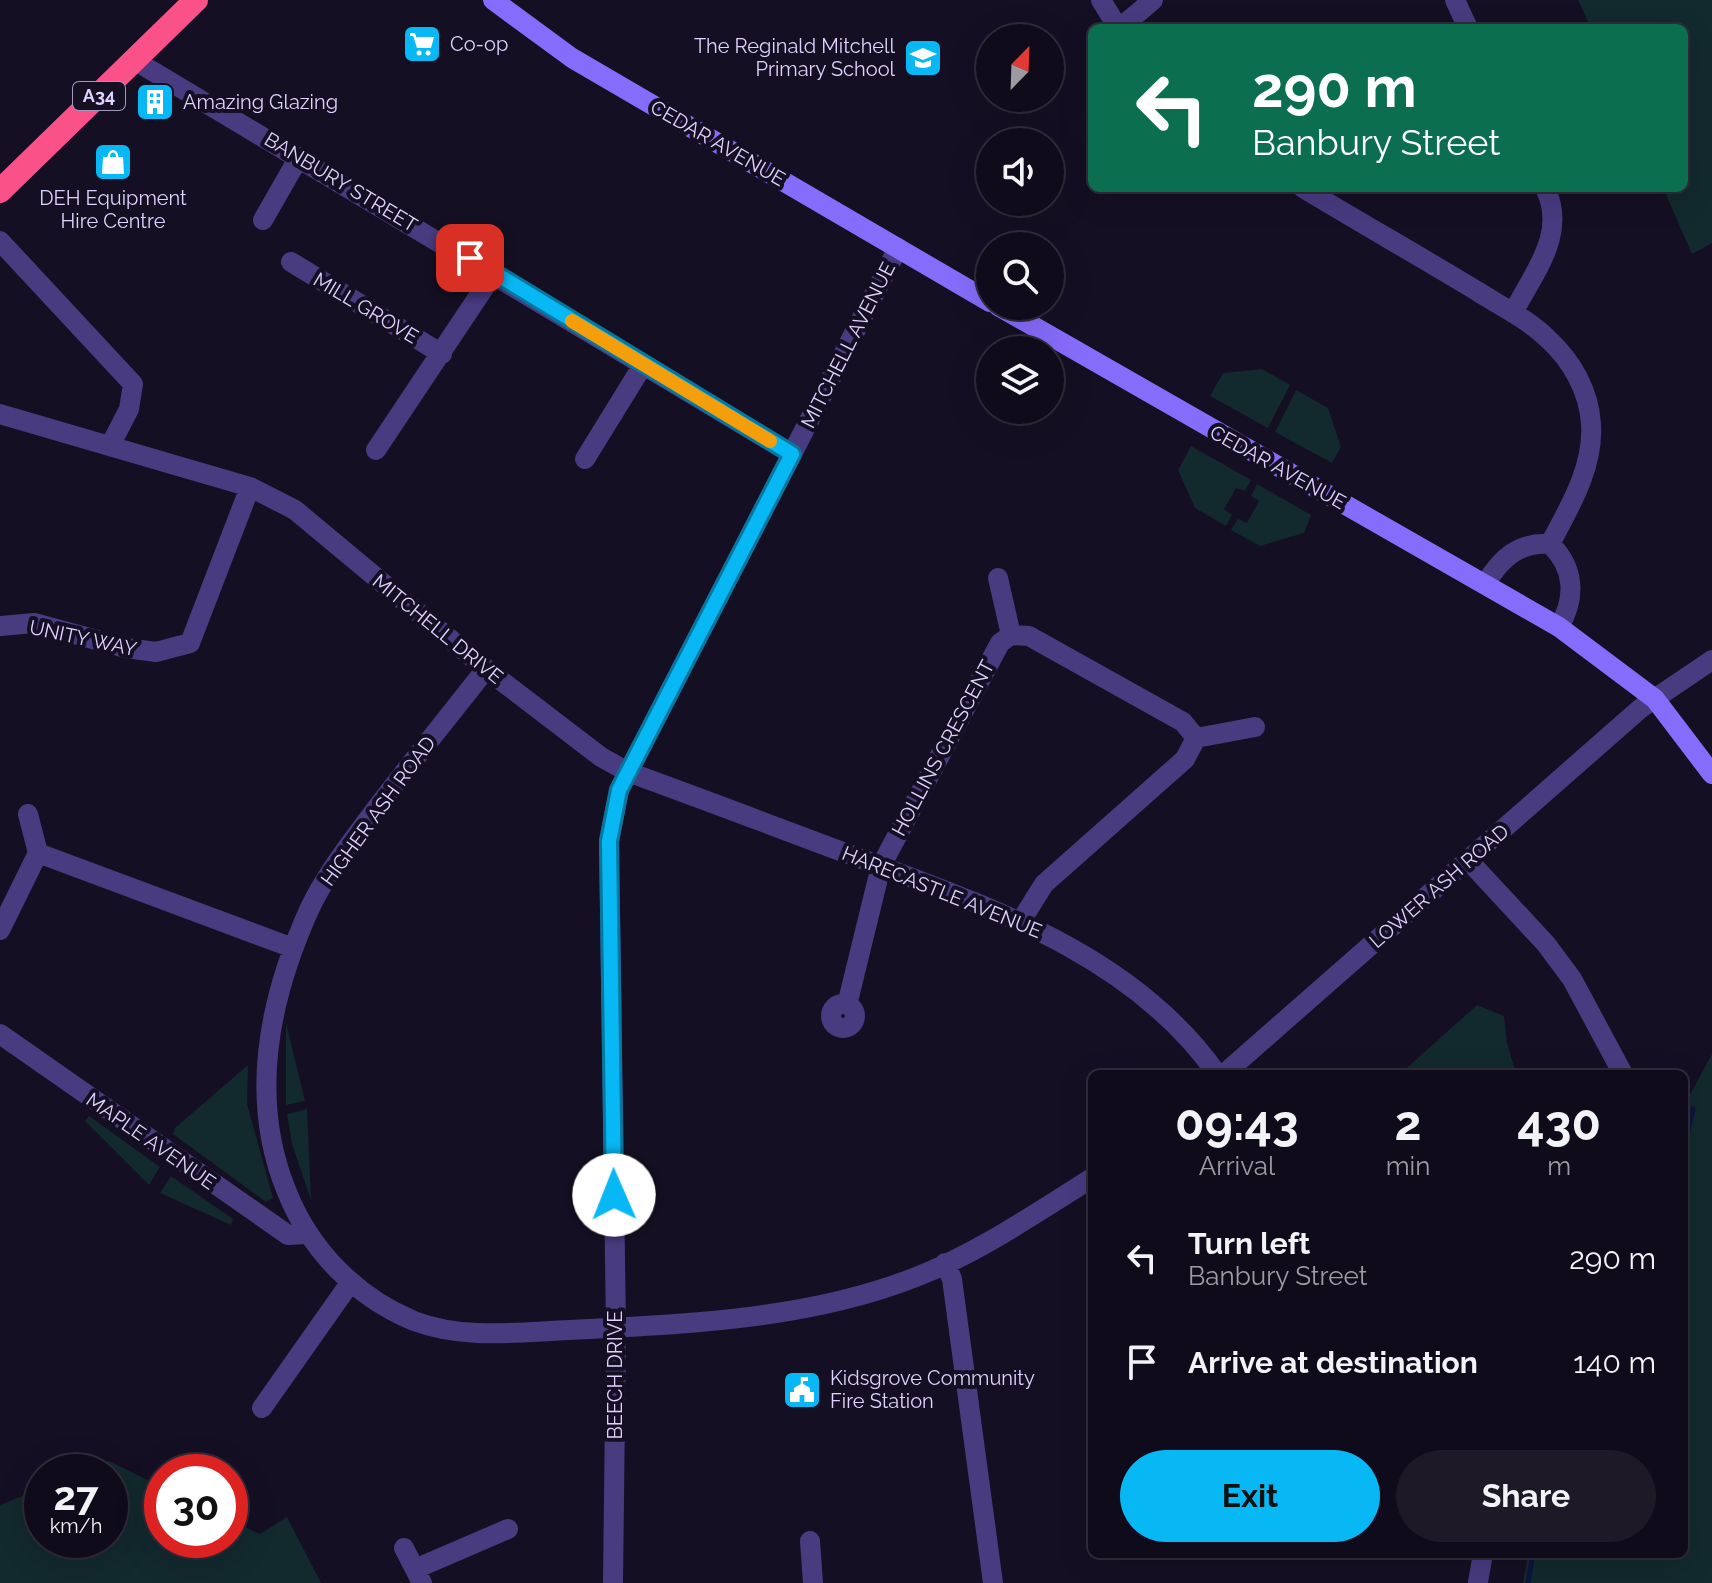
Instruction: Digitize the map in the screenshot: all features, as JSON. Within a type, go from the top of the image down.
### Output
[{"type":"highway","name":"A34","points":[[0,191],[196,0]]},
{"type":"main road","name":"CEDAR AVENUE","points":[[493,0],[572,58],[976,294]]},
{"type":"main road","name":"CEDAR AVENUE","points":[[1023,320],[1559,627],[1655,699],[1712,774]]},
{"type":"street","points":[[1101,0],[1116,24]]},
{"type":"street","points":[[1124,24],[1153,0]]},
{"type":"street","points":[[1455,0],[1466,24]]},
{"type":"street","name":"BANBURY STREET","points":[[134,60],[792,454]]},
{"type":"street","points":[[263,220],[299,157]]},
{"type":"street","points":[[1310,192],[1513,313],[1548,338],[1575,371],[1587,401],[1592,426],[1588,459],[1577,494],[1550,544]]},
{"type":"street","points":[[1513,313],[1544,259],[1553,229],[1552,203],[1547,192]]},
{"type":"street","points":[[0,241],[133,384],[129,409],[111,444]]},
{"type":"street","name":"MITCHELL AVENUE","points":[[614,1167],[609,841],[619,790],[898,248]]},
{"type":"street","name":"MILL GROVE","points":[[291,262],[442,354]]},
{"type":"street","points":[[376,450],[494,273]]},
{"type":"street","points":[[585,459],[643,365]]},
{"type":"street","name":"MITCHELL DRIVE","points":[[0,414],[250,487],[295,510],[486,669],[601,757],[628,772]]},
{"type":"street","name":"UNITY WAY","points":[[0,626],[34,623],[126,648],[156,652],[190,643],[250,487]]},
{"type":"street","points":[[1486,583],[1503,558],[1517,549],[1535,543],[1550,544],[1563,556],[1570,571],[1571,600],[1559,627]]},
{"type":"street","points":[[998,578],[1011,635],[1029,636],[1183,722],[1196,738]]},
{"type":"street","name":"HOLLINS CRESCENT","points":[[847,1005],[881,866],[957,719],[1000,643],[1011,635]]},
{"type":"street","name":"LOWER ASH ROAD","points":[[1229,1070],[1655,699],[1712,660]]},
{"type":"street","name":"HIGHER ASH ROAD","points":[[486,669],[350,844],[311,905],[293,948],[271,1021],[264,1086],[269,1130],[281,1179],[306,1234],[350,1283],[417,1322],[459,1333],[616,1328]]},
{"type":"street","points":[[1196,738],[1255,727]]},
{"type":"street","points":[[1021,921],[1044,884],[1185,759],[1196,738]]},
{"type":"street","name":"HARECASTLE AVENUE","points":[[628,772],[1021,921],[1119,977],[1163,1012],[1200,1050],[1214,1070]]},
{"type":"street","points":[[0,930],[38,853],[28,814]]},
{"type":"street","points":[[38,853],[293,948]]},
{"type":"street","points":[[1468,860],[1546,944],[1572,979],[1621,1070]]},
{"type":"street","name":"MAPLE AVENUE","points":[[0,1034],[288,1235],[306,1234]]},
{"type":"street","name":"BEECH DRIVE","points":[[613,1583],[614,1167]]},
{"type":"street","points":[[616,1328],[775,1313],[867,1292],[945,1263],[1088,1180]]},
{"type":"street","points":[[945,1263],[952,1279],[993,1583]]},
{"type":"street","points":[[262,1408],[350,1283]]},
{"type":"street","points":[[404,1548],[419,1576],[508,1529]]},
{"type":"street","points":[[810,1541],[813,1583]]},
{"type":"street","points":[[1478,1582],[1482,1558]]},
{"type":"green space","points":[[1578,0],[1712,0],[1712,243],[1692,254],[1665,192],[1688,192],[1688,24],[1589,24]]},
{"type":"green space","points":[[1262,369],[1290,385],[1268,428],[1210,396],[1223,373]]},
{"type":"green space","points":[[1296,390],[1328,408],[1341,447],[1332,463],[1275,432]]},
{"type":"green space","points":[[1191,446],[1251,480],[1245,491],[1236,488],[1224,509],[1232,515],[1226,526],[1195,508],[1178,470]]},
{"type":"green space","points":[[1257,484],[1311,515],[1304,533],[1260,546],[1231,530],[1238,519],[1247,523],[1259,501],[1251,496]]},
{"type":"green space","points":[[1477,1005],[1504,1016],[1515,1070],[1404,1070]]},
{"type":"green space","points":[[286,1023],[305,1101],[286,1105]]},
{"type":"green space","points":[[1712,1054],[1712,1583],[1523,1583],[1527,1558],[1688,1558],[1688,1092],[1691,1093]]},
{"type":"green space","points":[[248,1065],[247,1104],[273,1198],[266,1202],[173,1134],[175,1128]]},
{"type":"green space","points":[[307,1109],[311,1200],[292,1144],[287,1114]]},
{"type":"green space","points":[[89,1116],[160,1167],[149,1185],[85,1121]]},
{"type":"green space","points":[[171,1176],[233,1219],[231,1225],[160,1193]]},
{"type":"green space","points":[[128,1470],[144,1478],[144,1558],[248,1558],[248,1528],[260,1534],[287,1517],[321,1583],[0,1583],[0,1505],[24,1495],[24,1558],[128,1558]]},
{"type":"waterway","points":[[1688,1131],[1693,1109]]},
{"type":"waterway","points":[[1528,1583],[1532,1558]]},
{"type":"slow traffic","points":[[572,321],[770,441]]},
{"type":"place","name":"Co-op","points":[[422,44]]},
{"type":"place","name":"The Reginald Mitchell Primary School","points":[[923,58]]},
{"type":"place","name":"Amazing Glazing","points":[[155,102]]},
{"type":"place","name":"DEH Equipment Hire Centre","points":[[113,162]]},
{"type":"place","name":"Kidsgrove Community Fire Station","points":[[802,1390]]},
{"type":"route","points":[[470,258],[792,454],[619,790],[609,841],[614,1195]]}]
